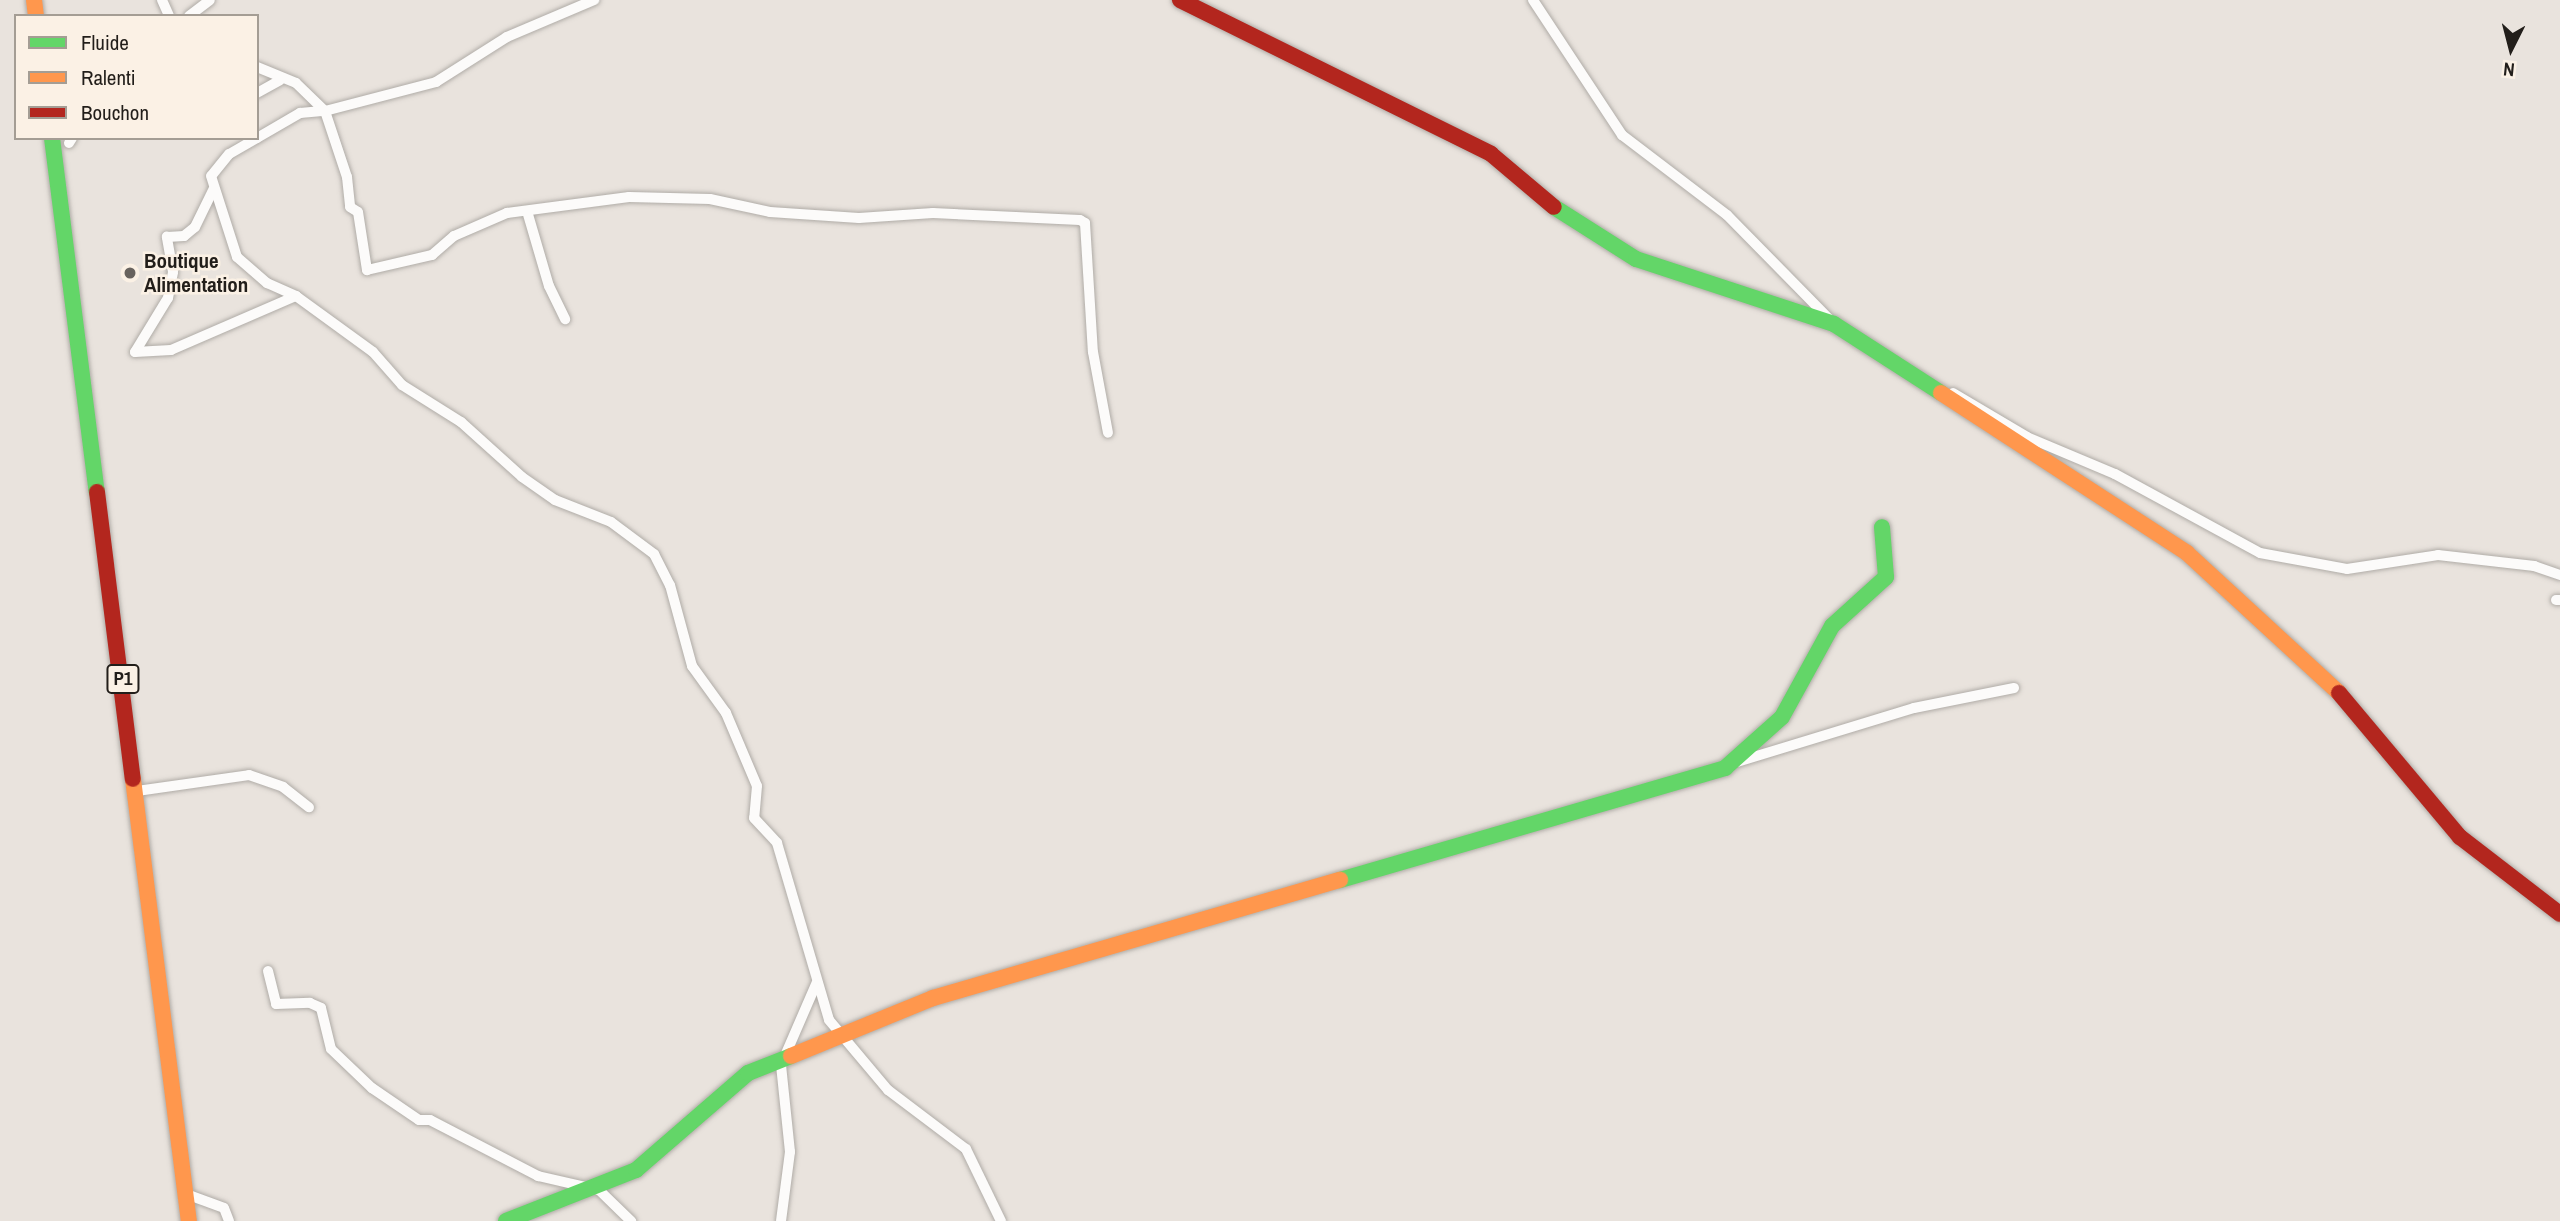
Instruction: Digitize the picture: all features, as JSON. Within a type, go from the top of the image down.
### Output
[{"type":"street","points":[[192,14],[210,0]]},
{"type":"street","points":[[259,137],[300,113],[325,111],[436,82],[507,37],[594,0]]},
{"type":"street","points":[[1180,0],[1491,154],[1559,211],[1636,259],[1834,324]]},
{"type":"street","points":[[1533,0],[1622,135],[1727,215],[1834,324],[2187,554],[2355,707],[2460,837],[2560,914]]},
{"type":"street","points":[[259,69],[279,79],[296,83],[325,111],[347,177],[351,207],[358,212],[367,270],[432,255],[487,220],[554,204],[666,197],[859,218],[933,213],[1080,220],[1085,223],[1093,352],[1108,433]]},
{"type":"street","points":[[259,92],[279,79]]},
{"type":"street","name":"P1","points":[[52,140],[138,791],[189,1221]]},
{"type":"street","points":[[254,140],[212,169],[214,188],[237,257],[267,283],[296,296],[373,352],[402,385],[461,422],[522,477],[555,500],[611,522],[654,554],[670,585],[692,666],[726,713],[757,786],[754,818],[777,843],[829,1020],[840,1037],[902,1103],[966,1149],[1001,1221]]},
{"type":"street","points":[[214,188],[195,227],[184,236],[167,237],[173,272],[168,298],[135,352],[171,350],[296,296]]},
{"type":"street","points":[[527,211],[549,286],[565,319]]},
{"type":"street","points":[[1891,362],[2260,553],[2347,569],[2438,555],[2534,566],[2560,575]]},
{"type":"street","points":[[1726,768],[1782,717],[1832,626],[1886,577],[1882,527]]},
{"type":"street","points":[[506,1221],[636,1170],[735,1081],[783,1057],[840,1037],[933,998],[1726,768],[1809,737],[2014,688]]},
{"type":"street","points":[[138,791],[250,775],[284,787],[309,807]]},
{"type":"street","points":[[268,971],[276,1004],[302,1002],[321,1008],[331,1049],[372,1088],[419,1120],[430,1120],[538,1175],[582,1189],[598,1190],[631,1221]]},
{"type":"street","points":[[781,1221],[790,1152],[783,1057],[818,978]]},
{"type":"street","points":[[186,1195],[224,1208],[229,1221]]},
{"type":"traffic: fast","points":[[52,140],[97,492]]},
{"type":"traffic: fast","points":[[1554,207],[1636,259],[1834,324],[1941,393]]},
{"type":"traffic: fast","points":[[1340,880],[1725,768],[1782,717],[1832,626],[1886,577],[1882,527]]},
{"type":"traffic: fast","points":[[506,1221],[636,1170],[748,1073],[791,1056]]},
{"type":"traffic: slow","points":[[34,0],[36,14]]},
{"type":"traffic: slow","points":[[1941,393],[2187,553],[2339,693]]},
{"type":"traffic: slow","points":[[133,779],[189,1221]]},
{"type":"traffic: slow","points":[[791,1056],[933,998],[1340,880]]},
{"type":"traffic: jam","points":[[1180,0],[1491,154],[1554,207]]},
{"type":"traffic: jam","points":[[97,492],[133,779]]},
{"type":"traffic: jam","points":[[2339,693],[2460,837],[2560,914]]},
{"type":"place","name":"Boutique Alimentation","points":[[130,273]]}]
